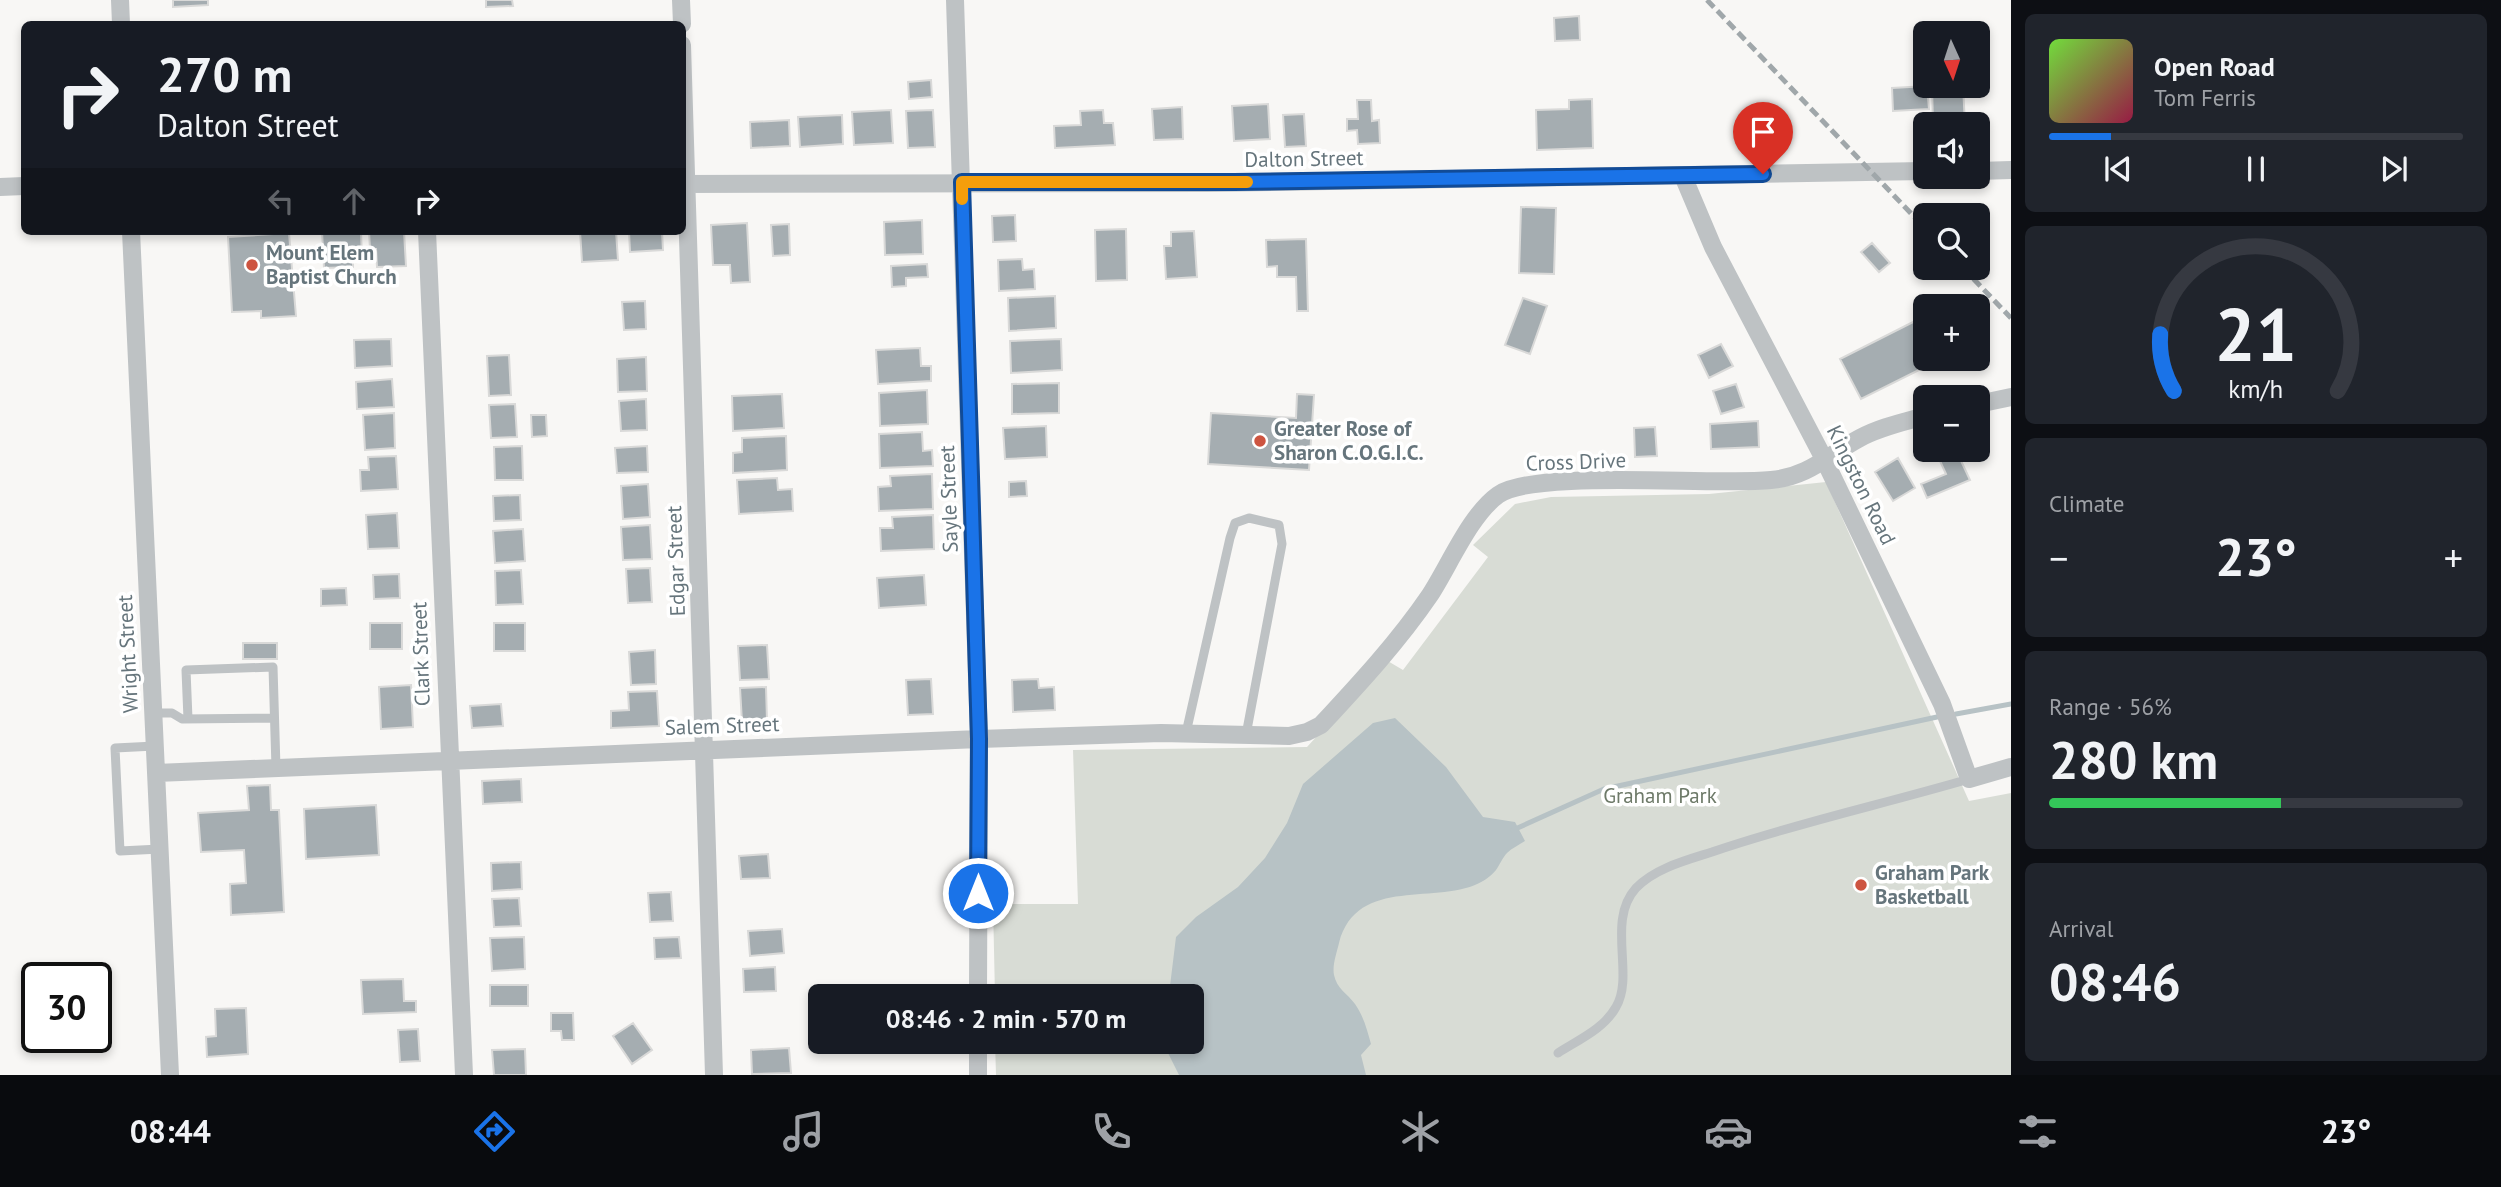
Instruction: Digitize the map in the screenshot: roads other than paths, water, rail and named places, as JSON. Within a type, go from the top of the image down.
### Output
[{"type":"street","points":[[120,0],[121,21]]},
{"type":"street","points":[[681,0],[682,21]]},
{"type":"street","name":"Sayle Street","points":[[955,0],[979,739],[978,984]]},
{"type":"street","points":[[1990,171],[2011,170]]},
{"type":"street","name":"Dalton Street","points":[[686,184],[1235,182],[1913,171]]},
{"type":"street","name":"Kingston Road","points":[[1683,176],[1707,237],[1824,459],[1942,704],[1969,779]]},
{"type":"street","points":[[0,187],[21,186]]},
{"type":"street","name":"Edgar Street","points":[[686,212],[714,1075]]},
{"type":"street","name":"Wright Street","points":[[131,235],[170,1075]]},
{"type":"street","name":"Clark Street","points":[[427,235],[448,761],[464,1075]]},
{"type":"street","points":[[1990,401],[2011,397]]},
{"type":"street","name":"Cross Drive","points":[[1289,736],[1321,725],[1388,650],[1429,596],[1479,515],[1498,495],[1520,485],[1548,481],[1704,483],[1798,477],[1863,436],[1913,420]]},
{"type":"street","name":"Salem Street","points":[[156,773],[979,739],[1186,733],[1289,736]]},
{"type":"street","points":[[1969,779],[2011,767]]},
{"type":"street","points":[[978,1054],[978,1075]]},
{"type":"lane","points":[[1186,733],[1230,538],[1235,523],[1249,518],[1279,525],[1282,544],[1246,735]]},
{"type":"lane","points":[[188,719],[186,670],[272,667],[276,768]]},
{"type":"lane","points":[[153,713],[172,713],[188,719],[274,718]]},
{"type":"lane","points":[[155,746],[114,748],[120,851],[160,849]]},
{"type":"lane","points":[[1558,1053],[1601,1026],[1617,1006],[1622,987],[1620,933],[1626,908],[1634,890],[1654,874],[1751,838],[1969,779]]},
{"type":"waterway","points":[[1956,714],[2011,704]]},
{"type":"waterway","points":[[1513,830],[1604,789],[1937,717]]},
{"type":"railway","points":[[1707,0],[1913,215]]},
{"type":"railway","points":[[1975,280],[2011,318]]},
{"type":"place","name":"Mount Elem Baptist Church","points":[[252,265]]},
{"type":"place","name":"Greater Rose of Sharon C.O.G.I.C.","points":[[1260,441]]},
{"type":"place","name":"Graham Park Basketball","points":[[1861,885]]},
{"type":"park label","name":"Graham Park","points":[[1660,796]]}]
